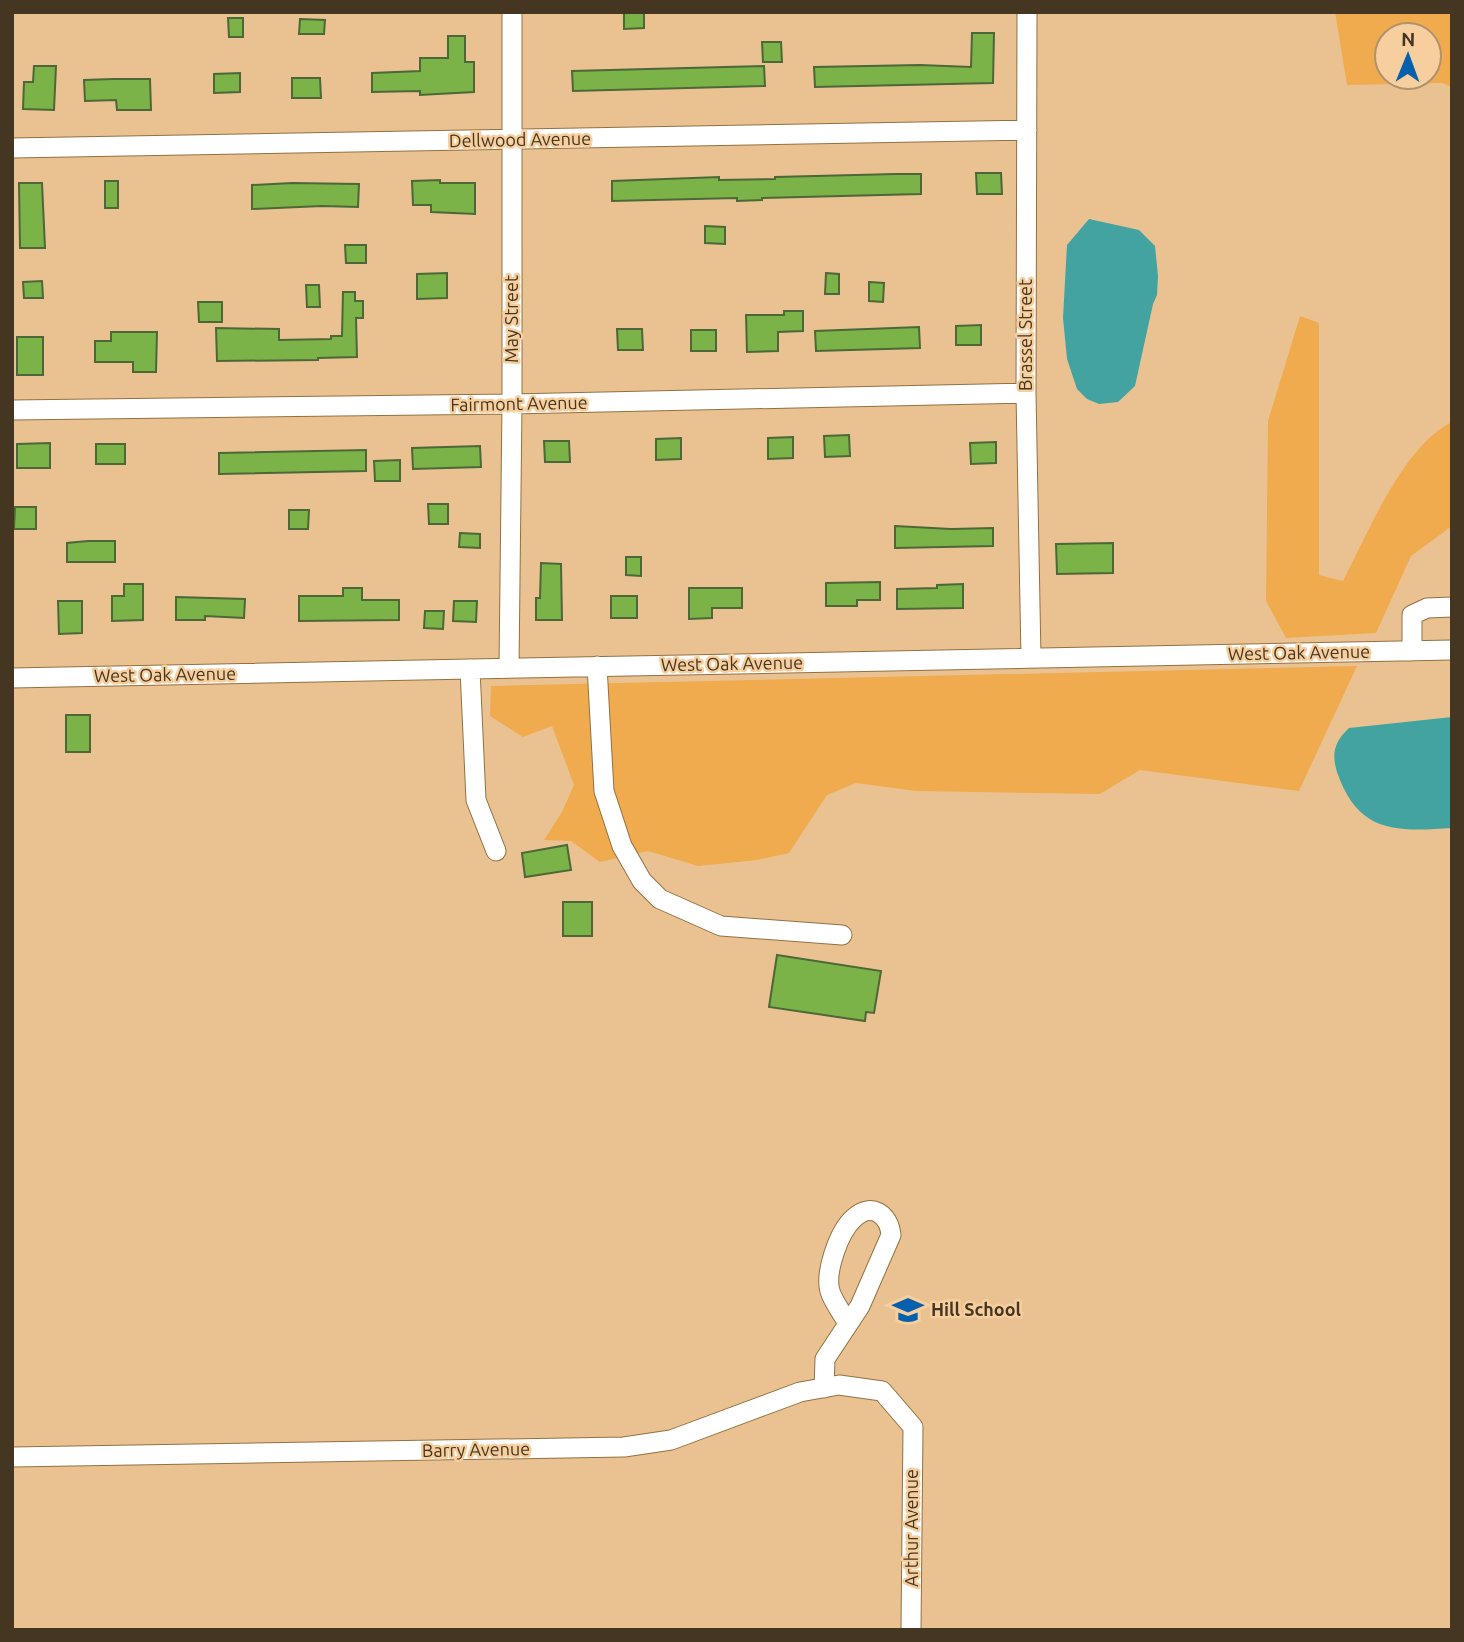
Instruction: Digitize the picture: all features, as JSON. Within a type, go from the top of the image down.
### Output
[{"type":"street","name":"May Street","points":[[509,668],[512,12]]},
{"type":"street","name":"Brassel Street","points":[[1027,12],[1026,393],[1031,658]]},
{"type":"street","name":"Dellwood Avenue","points":[[12,148],[1027,130]]},
{"type":"street","name":"Fairmont Avenue","points":[[12,410],[512,404],[1026,393]]},
{"type":"street","points":[[1412,651],[1412,615],[1427,608],[1452,607]]},
{"type":"street","name":"West Oak Avenue","points":[[12,678],[1452,650]]},
{"type":"street","points":[[597,666],[604,791],[622,846],[642,881],[660,899],[721,926],[842,934]]},
{"type":"street","points":[[470,669],[476,800],[496,851]]},
{"type":"street","points":[[824,1388],[825,1359],[860,1306],[891,1234],[885,1216],[877,1211],[867,1211],[853,1218],[839,1240],[832,1262],[830,1293],[847,1322]]},
{"type":"street","name":"Barry Avenue","points":[[12,1457],[624,1447],[671,1440],[800,1392],[839,1385],[882,1391],[913,1427]]},
{"type":"street","name":"Arthur Avenue","points":[[911,1630],[913,1427]]},
{"type":"shaded area","points":[[1335,12],[1452,12],[1452,87],[1443,83],[1443,21],[1373,21],[1373,84],[1347,85]]},
{"type":"shaded area","points":[[1300,316],[1319,323],[1319,575],[1343,581],[1388,492],[1403,470],[1434,434],[1452,422],[1452,526],[1411,556],[1376,633],[1286,638],[1266,601],[1268,421]]},
{"type":"shaded area","points":[[1357,666],[1299,791],[1140,770],[1100,794],[916,791],[856,783],[827,795],[789,853],[757,860],[698,866],[648,851],[600,862],[571,841],[544,840],[562,812],[574,785],[552,726],[523,737],[490,716],[491,686]]},
{"type":"water","points":[[1089,219],[1139,230],[1155,246],[1157,295],[1135,386],[1118,402],[1099,404],[1087,399],[1077,389],[1067,359],[1063,318],[1067,245]]},
{"type":"water","points":[[1452,717],[1452,828],[1396,828],[1368,818],[1356,807],[1346,792],[1334,759],[1337,743],[1349,728]]},
{"type":"building","points":[[624,12],[644,12],[644,28],[624,29]]},
{"type":"building","points":[[228,18],[243,18],[243,37],[229,37]]},
{"type":"building","points":[[300,19],[325,20],[324,34],[299,34]]},
{"type":"building","points":[[972,33],[994,33],[993,83],[815,87],[814,67],[971,67]]},
{"type":"building","points":[[448,36],[465,36],[465,62],[474,62],[474,92],[420,95],[420,91],[372,92],[372,73],[420,71],[420,58],[448,58]]},
{"type":"building","points":[[762,42],[781,42],[782,62],[763,62]]},
{"type":"building","points":[[34,66],[56,66],[54,110],[23,109],[24,82],[33,82]]},
{"type":"building","points":[[764,66],[765,86],[573,91],[572,71]]},
{"type":"building","points":[[240,73],[240,92],[214,93],[214,74]]},
{"type":"building","points":[[292,78],[320,78],[321,98],[292,98]]},
{"type":"building","points":[[150,79],[151,110],[117,110],[116,100],[85,101],[84,80]]},
{"type":"building","points":[[976,173],[1001,173],[1002,194],[977,194]]},
{"type":"building","points":[[921,174],[921,194],[737,201],[737,198],[612,201],[612,181]]},
{"type":"building","points":[[440,180],[440,183],[475,183],[475,214],[431,212],[431,205],[413,205],[412,181]]},
{"type":"building","points":[[105,181],[118,181],[118,208],[105,208]]},
{"type":"building","points":[[19,183],[42,183],[45,248],[20,248]]},
{"type":"building","points":[[359,184],[358,207],[252,209],[252,185]]},
{"type":"building","points":[[705,226],[725,227],[725,244],[705,243]]},
{"type":"building","points":[[345,245],[366,245],[366,263],[346,263]]},
{"type":"building","points":[[447,273],[447,298],[417,299],[417,274]]},
{"type":"building","points":[[826,273],[839,274],[839,294],[825,294]]},
{"type":"building","points":[[42,281],[43,298],[24,298],[23,282]]},
{"type":"building","points":[[869,282],[884,283],[883,302],[869,301]]},
{"type":"building","points":[[306,285],[319,285],[320,307],[307,307]]},
{"type":"building","points":[[343,292],[355,292],[355,301],[363,301],[363,318],[356,318],[357,357],[217,361],[216,328],[279,329],[279,340],[331,339],[331,336],[342,336]]},
{"type":"building","points":[[198,302],[222,302],[222,322],[199,322]]},
{"type":"building","points":[[784,311],[803,311],[803,331],[778,332],[778,351],[747,352],[746,315],[784,315]]},
{"type":"building","points":[[981,325],[981,345],[956,345],[956,326]]},
{"type":"building","points":[[919,327],[920,348],[816,351],[815,331]]},
{"type":"building","points":[[617,329],[642,329],[643,350],[618,350]]},
{"type":"building","points":[[691,330],[716,330],[716,351],[691,351]]},
{"type":"building","points":[[111,332],[157,332],[156,372],[133,372],[133,362],[95,362],[95,341],[111,341]]},
{"type":"building","points":[[17,337],[43,337],[43,375],[17,375]]},
{"type":"building","points":[[849,435],[850,456],[825,457],[824,436]]},
{"type":"building","points":[[793,437],[793,458],[768,459],[768,438]]},
{"type":"building","points":[[681,438],[681,459],[656,460],[656,439]]},
{"type":"building","points":[[544,441],[569,441],[570,462],[545,462]]},
{"type":"building","points":[[996,442],[996,463],[971,464],[970,443]]},
{"type":"building","points":[[50,443],[50,468],[17,468],[17,444]]},
{"type":"building","points":[[96,444],[125,444],[125,464],[96,464]]},
{"type":"building","points":[[480,446],[481,467],[413,469],[412,448]]},
{"type":"building","points":[[366,450],[366,471],[219,474],[219,453]]},
{"type":"building","points":[[400,460],[400,481],[375,481],[374,461]]},
{"type":"building","points":[[428,504],[448,504],[448,524],[429,524]]},
{"type":"building","points":[[15,507],[36,507],[36,529],[14,529]]},
{"type":"building","points":[[289,510],[309,510],[308,529],[289,529]]},
{"type":"building","points":[[895,526],[993,528],[993,546],[895,548]]},
{"type":"building","points":[[460,533],[480,534],[480,548],[459,547]]},
{"type":"building","points":[[115,541],[115,562],[67,562],[67,543]]},
{"type":"building","points":[[1113,543],[1113,573],[1057,574],[1056,544]]},
{"type":"building","points":[[626,557],[641,557],[641,576],[626,575]]},
{"type":"building","points":[[541,563],[561,564],[562,620],[536,620]]},
{"type":"building","points":[[880,582],[880,600],[857,600],[857,606],[826,606],[826,583]]},
{"type":"building","points":[[124,584],[143,584],[143,620],[112,621],[112,596],[124,596]]},
{"type":"building","points":[[963,584],[963,608],[897,609],[897,589]]},
{"type":"building","points":[[343,588],[362,588],[362,600],[399,600],[399,620],[299,621],[299,596],[343,596]]},
{"type":"building","points":[[689,588],[742,588],[742,608],[712,608],[712,618],[689,619]]},
{"type":"building","points":[[611,596],[637,596],[637,618],[611,618]]},
{"type":"building","points":[[176,597],[245,599],[244,618],[205,616],[205,620],[176,620]]},
{"type":"building","points":[[58,601],[82,601],[82,633],[59,634]]},
{"type":"building","points":[[454,601],[477,601],[476,622],[453,621]]},
{"type":"building","points":[[425,611],[444,611],[443,629],[424,628]]},
{"type":"building","points":[[66,715],[90,715],[90,752],[66,752]]},
{"type":"building","points":[[567,845],[571,870],[525,877],[522,853]]},
{"type":"building","points":[[563,902],[592,902],[592,936],[563,936]]},
{"type":"building","points":[[777,955],[881,971],[874,1013],[866,1012],[865,1021],[769,1007]]},
{"type":"place","name":"Hill School","points":[[908,1310]]}]
